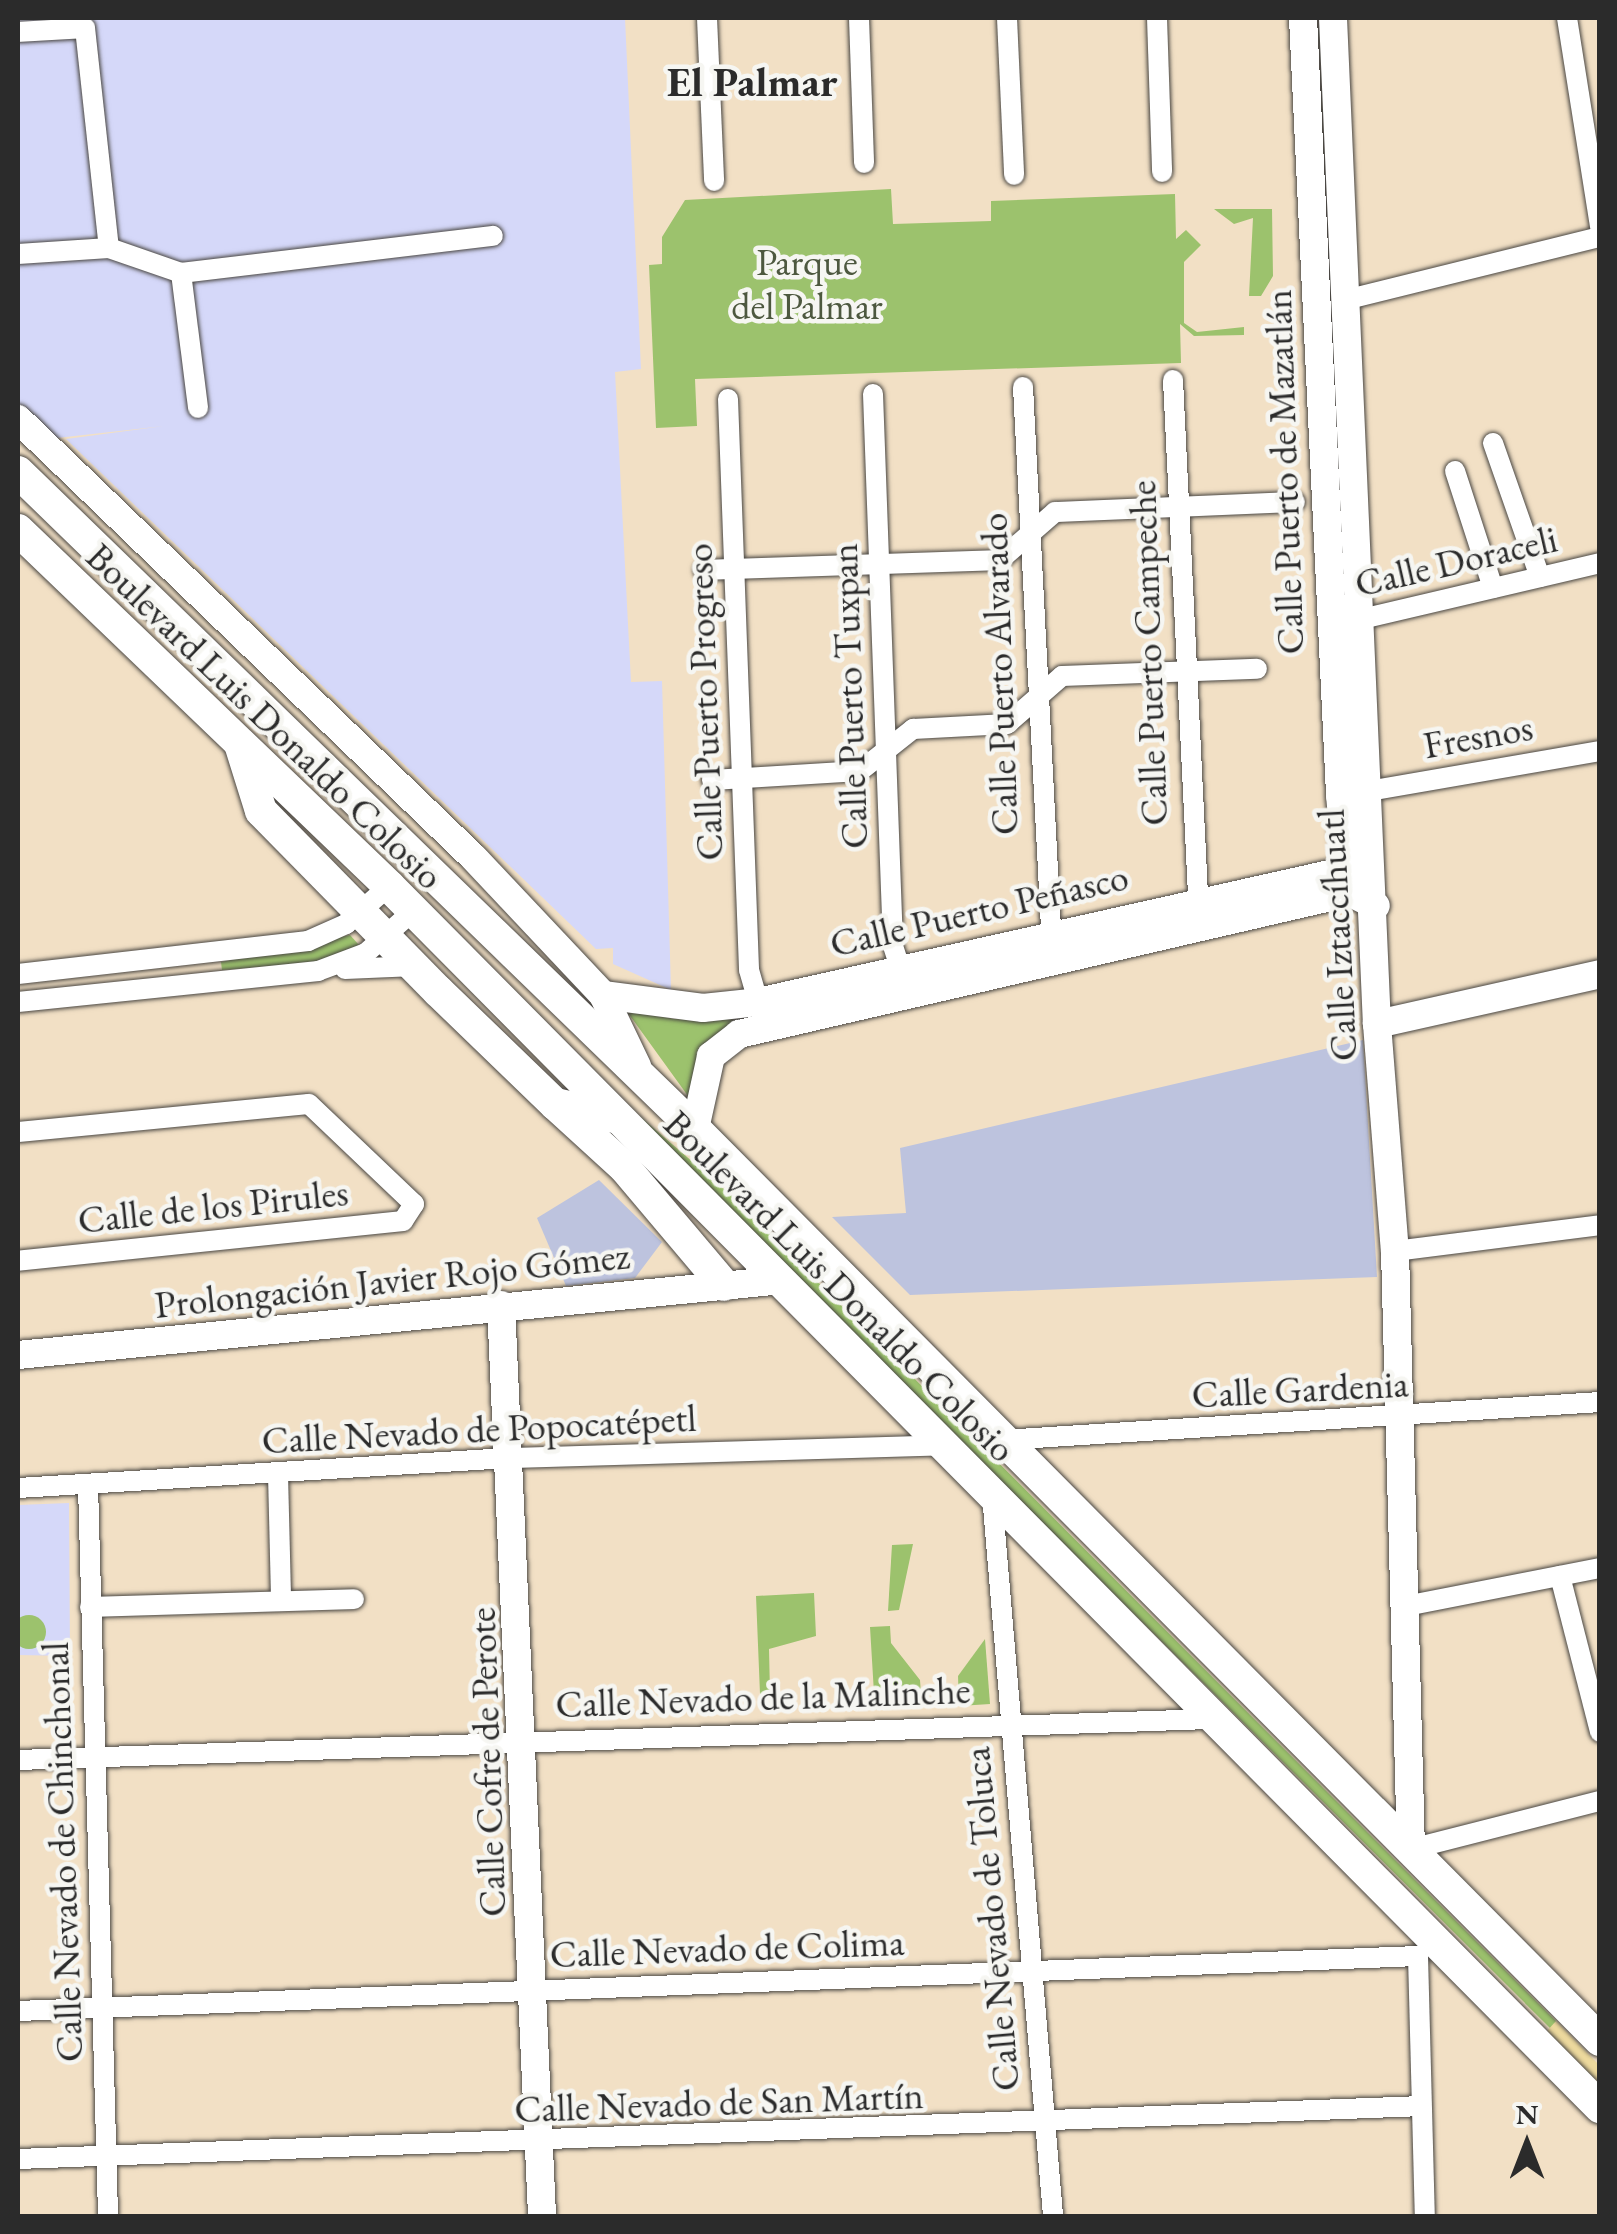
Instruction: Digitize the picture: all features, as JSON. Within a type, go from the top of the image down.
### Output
[{"type":"main road","name":"Boulevard Luis Donaldo Colosio","points":[[18,472],[695,1129],[1600,2040]]},
{"type":"main road","name":"Boulevard Luis Donaldo Colosio","points":[[18,530],[389,886],[773,1281],[944,1445],[1211,1719],[1424,1947],[1600,2107]]},
{"type":"main road","points":[[239,740],[261,810],[624,1168],[724,1285]]},
{"type":"main road","points":[[555,1104],[614,1116]]},
{"type":"street","points":[[707,18],[714,180]]},
{"type":"street","points":[[859,18],[864,164]]},
{"type":"street","points":[[1007,18],[1014,175]]},
{"type":"street","points":[[1156,18],[1162,172]]},
{"type":"street","name":"Calle Puerto de Mazatlán","points":[[1302,18],[1327,626],[1363,884]]},
{"type":"street","name":"Calle Iztaccíhuatl","points":[[1334,18],[1369,790],[1363,884],[1396,1251],[1411,1849]]},
{"type":"street","points":[[1567,18],[1600,226]]},
{"type":"street","points":[[18,32],[85,28],[109,248]]},
{"type":"street","points":[[1310,184],[1340,182]]},
{"type":"street","points":[[18,254],[109,248],[182,273],[494,236]]},
{"type":"street","points":[[1345,300],[1600,237]]},
{"type":"street","points":[[182,273],[198,408]]},
{"type":"street","name":"Calle Puerto Campeche","points":[[1173,380],[1196,910]]},
{"type":"street","name":"Calle Puerto Alvarado","points":[[1023,387],[1035,700],[1052,943]]},
{"type":"street","name":"Calle Puerto Tuxpan","points":[[873,394],[892,946],[902,964],[905,992]]},
{"type":"street","name":"Calle Puerto Progreso","points":[[728,399],[748,970],[758,1002]]},
{"type":"street","points":[[18,419],[603,995],[642,1077]]},
{"type":"street","points":[[1493,443],[1540,577]]},
{"type":"street","points":[[1455,471],[1493,588]]},
{"type":"street","points":[[704,570],[1000,560],[1055,512],[1295,502]]},
{"type":"street","name":"Calle Doraceli","points":[[1327,626],[1600,563]]},
{"type":"street","points":[[712,780],[860,771],[913,729],[1007,724],[1062,676],[1257,669]]},
{"type":"street","name":"Fresnos","points":[[1369,790],[1600,751]]},
{"type":"street","name":"Calle Puerto Peñasco","points":[[603,995],[703,1008],[758,1002],[902,964],[1052,943],[1196,910],[1363,884]]},
{"type":"street","points":[[318,971],[374,924],[389,886]]},
{"type":"street","points":[[18,974],[308,941],[413,911]]},
{"type":"street","name":"Calle Puerto Peñasco","points":[[695,1129],[711,1056],[724,1042],[905,992],[1052,943]]},
{"type":"street","points":[[18,1002],[318,971],[415,966]]},
{"type":"street","points":[[1377,1024],[1600,974]]},
{"type":"street","name":"Calle de los Pirules","points":[[18,1132],[310,1104],[414,1204],[414,1215],[18,1261]]},
{"type":"street","points":[[1396,1251],[1600,1224]]},
{"type":"street","name":"Prolongación Javier Rojo Gómez","points":[[18,1355],[773,1281]]},
{"type":"street","name":"Calle Cofre de Perote","points":[[501,1305],[514,1458],[542,2216]]},
{"type":"street","name":"Calle Gardenia","points":[[1003,1440],[1401,1420],[1600,1402]]},
{"type":"street","name":"Calle Nevado de Popocatépetl","points":[[18,1488],[514,1458],[944,1445]]},
{"type":"street","points":[[278,1474],[281,1601]]},
{"type":"street","name":"Calle Nevado de Chinchonal","points":[[88,1485],[108,2216]]},
{"type":"street","name":"Calle Nevado de Toluca","points":[[992,1495],[1052,2216]]},
{"type":"street","points":[[1406,1606],[1600,1568]]},
{"type":"street","points":[[1560,1576],[1600,1732]]},
{"type":"street","points":[[90,1607],[354,1599]]},
{"type":"street","name":"Calle Nevado de la Malinche","points":[[18,1760],[1211,1719]]},
{"type":"street","points":[[1411,1849],[1600,1801]]},
{"type":"street","points":[[1424,1947],[1425,2216]]},
{"type":"street","name":"Calle Nevado de Colima","points":[[18,2011],[1030,1973],[1424,1947]]},
{"type":"street","name":"Calle Nevado de San Martín","points":[[18,2159],[1046,2126],[1422,2106]]},
{"type":"shaded area","points":[[18,18],[625,18],[641,369],[615,372],[631,682],[662,681],[671,990],[613,964],[613,948],[596,949],[66,439],[164,426],[48,439],[18,423]]},
{"type":"shaded area","points":[[1363,1040],[1377,1277],[910,1295],[832,1217],[906,1213],[900,1148]]},
{"type":"shaded area","points":[[599,1180],[662,1242],[635,1278],[566,1286],[537,1218]]},
{"type":"shaded area","points":[[69,1503],[70,1656],[18,1655],[18,1505]]},
{"type":"green space","name":"Parque del Palmar","points":[[891,189],[893,224],[991,221],[991,201],[1175,194],[1176,239],[1186,230],[1201,245],[1184,262],[1184,323],[1197,332],[1244,327],[1244,335],[1194,336],[1180,324],[1181,363],[695,379],[697,426],[656,428],[649,265],[662,264],[662,237],[685,200]]},
{"type":"green space","points":[[1214,209],[1272,209],[1273,276],[1261,296],[1249,296],[1253,218],[1234,224]]},
{"type":"green space","points":[[350,935],[359,945],[316,963],[222,970],[221,962]]},
{"type":"green space","points":[[623,1006],[674,1019],[731,1016],[734,1023],[708,1044],[688,1096]]},
{"type":"green space","points":[[599,1081],[731,1195],[1556,2021],[1554,2032]]},
{"type":"green space","points":[[913,1544],[899,1610],[888,1611],[892,1545]]},
{"type":"green space","points":[[814,1593],[816,1636],[769,1649],[770,1693],[760,1694],[756,1596]]},
{"type":"green space","points":[[29,1615],[41,1620],[46,1632],[41,1644],[29,1649],[17,1644],[12,1632],[17,1620]]},
{"type":"green space","points":[[890,1626],[891,1643],[920,1680],[922,1707],[875,1710],[870,1627]]},
{"type":"green space","points":[[985,1639],[990,1704],[959,1706],[958,1676]]},
{"type":"sand","points":[[1556,2021],[1599,2065],[1599,2085],[1546,2032]]},
{"type":"district","name":"El Palmar","points":[[752,82]]}]
